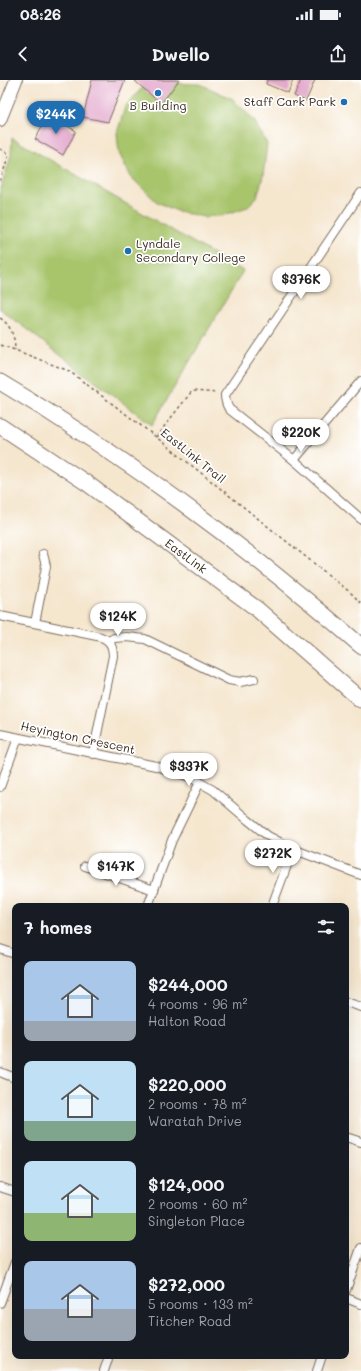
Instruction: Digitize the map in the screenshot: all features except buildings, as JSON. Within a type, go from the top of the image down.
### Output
[{"type":"highway","points":[[0,382],[106,449],[190,508],[294,589],[361,646]]},
{"type":"highway","name":"EastLink","points":[[0,426],[88,484],[257,608],[361,700]]},
{"type":"main road","points":[[0,120],[16,80]]},
{"type":"street","points":[[361,193],[225,395],[226,404],[229,409],[294,460],[361,519]]},
{"type":"street","points":[[294,460],[361,381]]},
{"type":"street","points":[[35,623],[46,566],[43,554]]},
{"type":"street","points":[[0,616],[97,636],[105,638],[108,641],[113,650],[113,656],[93,754]]},
{"type":"street","points":[[108,641],[121,637],[145,639],[230,680],[240,682],[254,679]]},
{"type":"street","name":"Heyington Crescent","points":[[0,734],[166,769],[190,777],[223,797],[258,829],[268,836],[293,849],[361,874]]},
{"type":"street","points":[[0,787],[18,738]]},
{"type":"street","points":[[149,903],[172,840],[200,782]]},
{"type":"street","points":[[273,903],[293,849]]},
{"type":"street","points":[[85,866],[154,890]]},
{"type":"street","points":[[0,949],[12,953]]},
{"type":"street","points":[[349,1003],[361,1007]]},
{"type":"street","points":[[0,1072],[12,1077]]},
{"type":"street","points":[[349,1138],[361,1142]]},
{"type":"street","points":[[0,1187],[12,1191]]},
{"type":"street","points":[[349,1282],[361,1248]]},
{"type":"street","points":[[0,1303],[12,1270]]},
{"type":"street","points":[[349,1299],[361,1304]]},
{"type":"street","points":[[104,1371],[108,1359]]},
{"type":"street","points":[[316,1371],[321,1359]]},
{"type":"path","points":[[0,149],[9,154],[0,182]]},
{"type":"path","points":[[0,318],[5,321],[15,340],[14,350]]},
{"type":"path","name":"EastLink Trail","points":[[0,345],[69,371],[156,437],[351,593],[361,603]]},
{"type":"path","points":[[156,437],[192,391],[215,393]]},
{"type":"green space","points":[[155,83],[200,84],[233,99],[253,119],[267,144],[263,176],[257,197],[247,207],[224,215],[204,217],[177,211],[157,202],[131,177],[119,153],[117,133],[125,107],[140,90]]},
{"type":"green space","points":[[12,138],[243,271],[152,425],[0,309],[0,192],[11,155]]},
{"type":"place","name":"B Building","points":[[158,93]]},
{"type":"place","name":"Staff Cark Park","points":[[344,102]]},
{"type":"place","name":"Lyndale Secondary College","points":[[128,251]]}]
